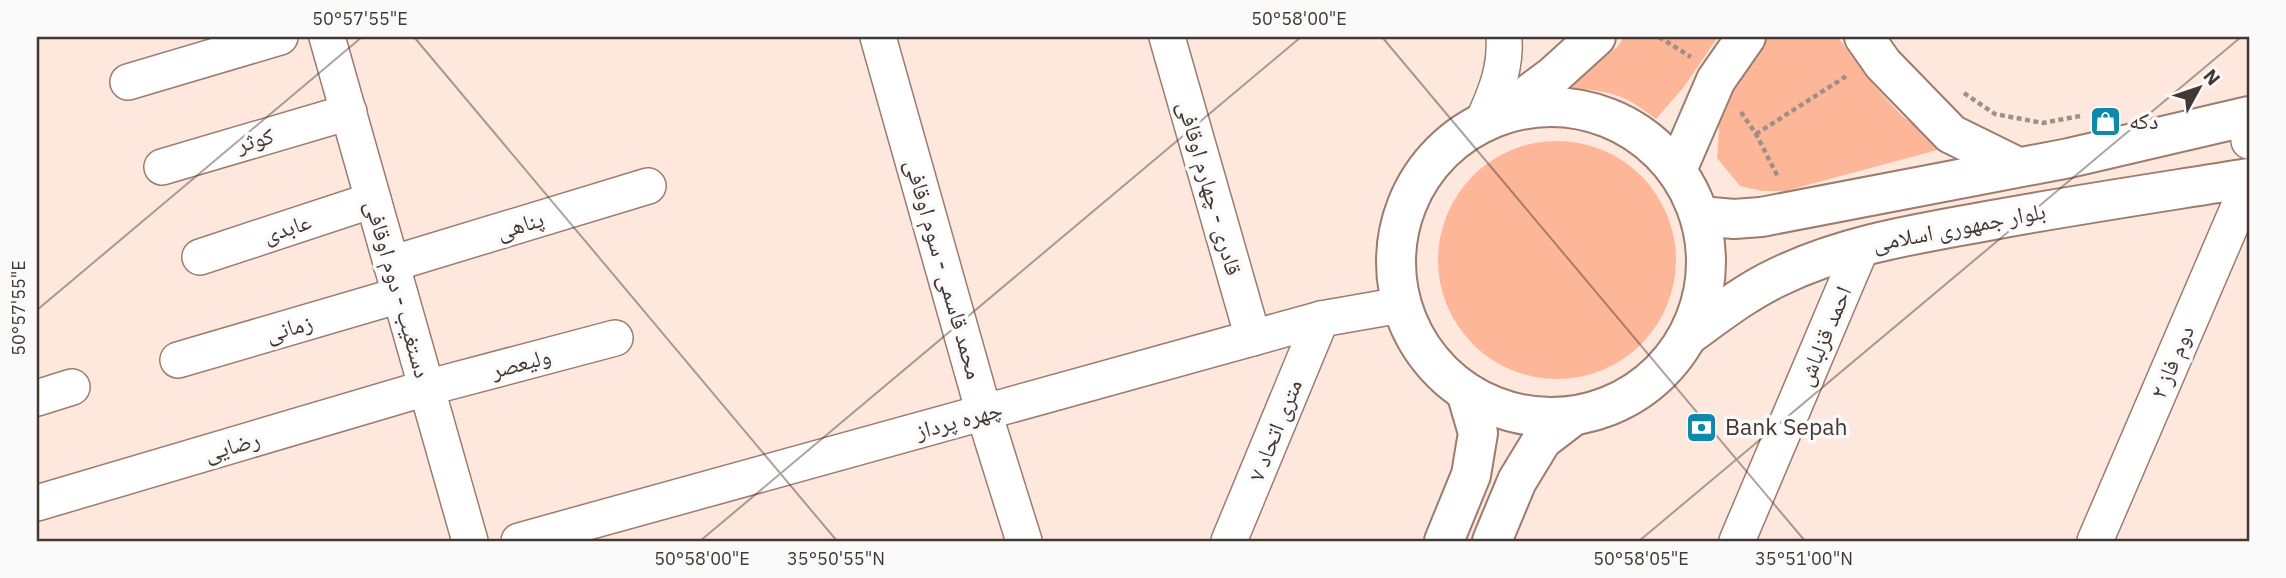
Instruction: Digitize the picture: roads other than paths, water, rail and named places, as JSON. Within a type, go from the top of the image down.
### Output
[{"type":"main road","points":[[1493,117],[1552,106],[1600,114],[1643,136],[1677,170],[1700,216],[1707,256],[1703,297],[1689,335],[1670,364],[1648,385],[1617,403],[1572,416],[1535,417],[1500,409],[1466,392],[1438,369],[1416,339],[1401,305],[1395,262],[1401,219],[1418,179],[1447,145],[1553,76],[1596,37]]},
{"type":"main road","points":[[1677,170],[1716,80],[1746,37]]},
{"type":"main road","points":[[1871,47],[1917,101],[1951,134],[2018,167]]},
{"type":"main road","name":"بلوار جمهوری اسلامی","points":[[1700,216],[1734,219],[1761,217],[2249,125]]},
{"type":"main road","name":"بلوار جمهوری اسلامی","points":[[1689,335],[1733,303],[1775,278],[1806,264],[1862,246],[2077,205],[2249,180]]},
{"type":"main road","points":[[1444,541],[1471,475],[1478,433],[1466,392]]},
{"type":"main road","points":[[1492,541],[1517,481],[1542,440],[1572,416]]},
{"type":"street","points":[[128,82],[280,37]]},
{"type":"street","name":"دستغیب - دوم اوقافی","points":[[327,37],[470,541]]},
{"type":"street","name":"محمد قاسمی - سوم اوقافی","points":[[878,37],[984,413],[1024,541]]},
{"type":"street","name":"قادری - چهارم اوقافی","points":[[1167,37],[1253,338]]},
{"type":"street","points":[[1493,117],[1505,53],[1504,37]]},
{"type":"street","name":"کوثر","points":[[162,167],[349,112]]},
{"type":"street","name":"دوم فاز ۲","points":[[2095,541],[2249,180]]},
{"type":"street","name":"پناهی","points":[[396,279],[648,186]]},
{"type":"street","name":"عابدی","points":[[200,257],[373,200]]},
{"type":"street","name":"احمد قزلباش","points":[[1737,541],[1862,246]]},
{"type":"street","name":"زمانی","points":[[178,360],[396,279]]},
{"type":"street","name":"چهره پرداز","points":[[519,541],[1321,319],[1401,305]]},
{"type":"street","name":"۷ متری اتحاد","points":[[1229,541],[1321,319]]},
{"type":"street","name":"ولیعصر","points":[[426,388],[615,338]]},
{"type":"street","points":[[37,398],[72,387]]},
{"type":"street","name":"رضایی","points":[[37,503],[426,388]]},
{"type":"place","name":"دکه","points":[[2106,121]]},
{"type":"place","name":"Bank Sepah","points":[[1702,427]]}]
